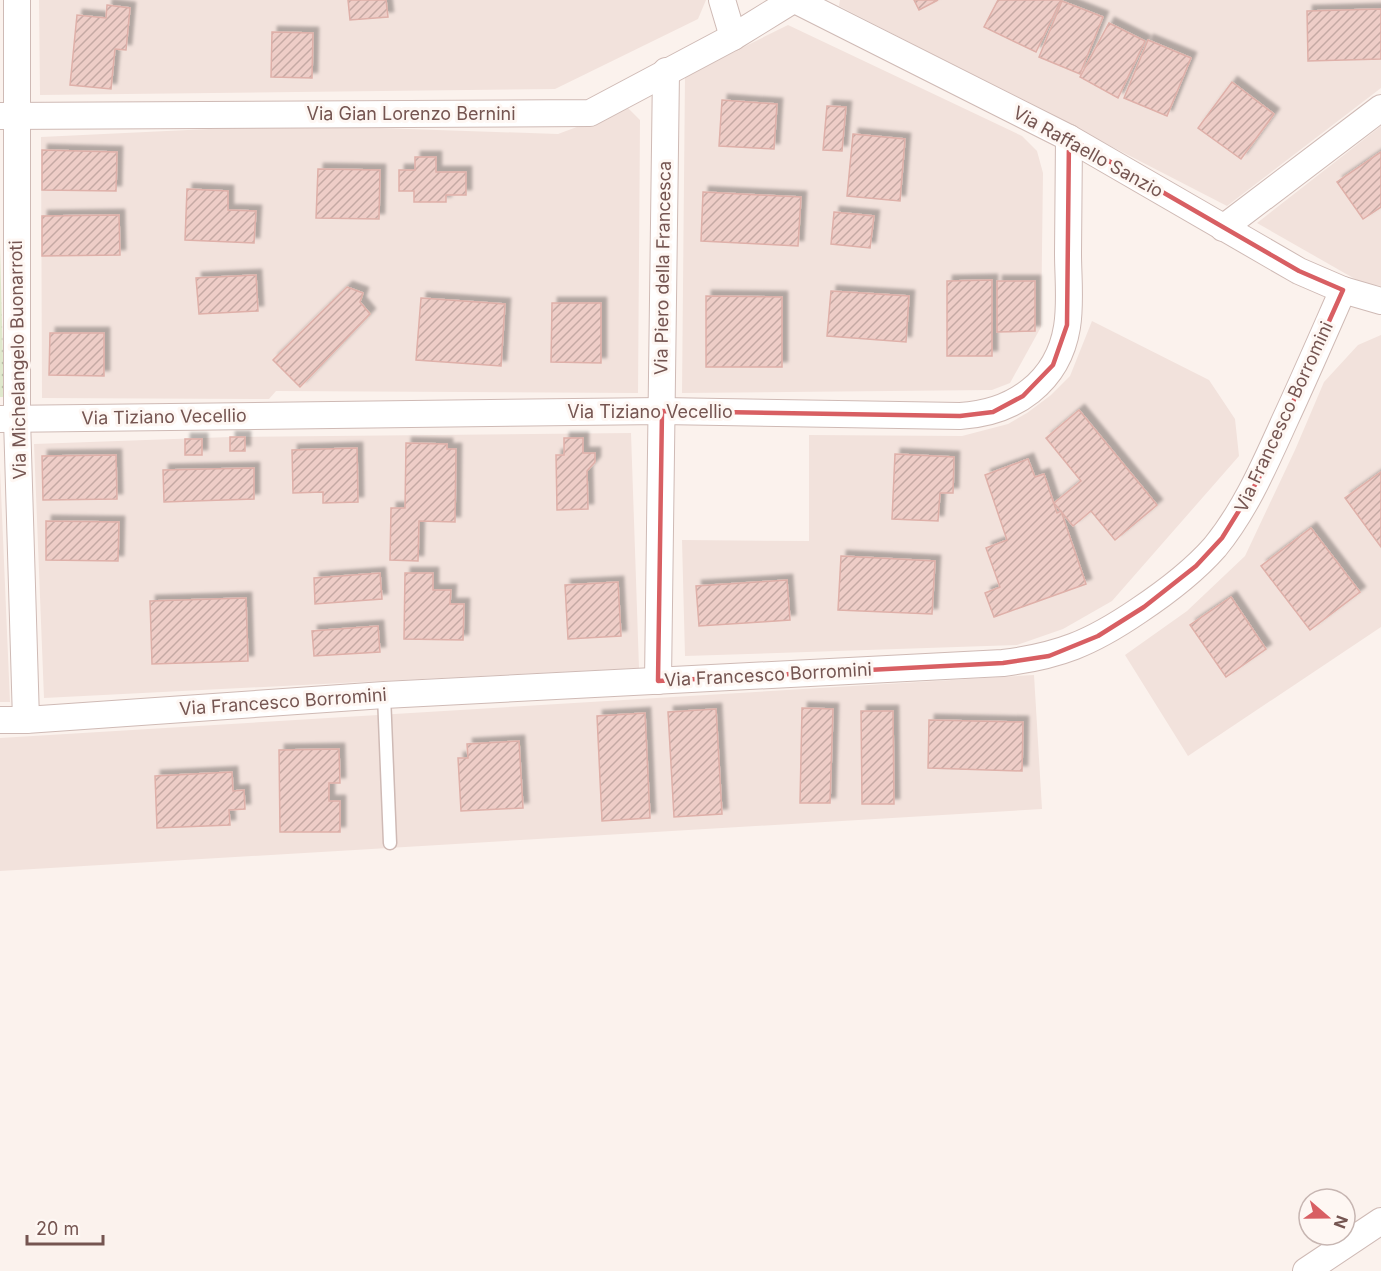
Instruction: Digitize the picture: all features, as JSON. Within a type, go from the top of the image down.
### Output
[{"type":"street","name":"Via Michelangelo Buonarroti","points":[[16,0],[8,116],[13,236],[9,419],[26,720]]},
{"type":"street","points":[[722,0],[733,37]]},
{"type":"street","name":"Via Gian Lorenzo Bernini","points":[[8,116],[590,113],[733,37],[794,0]]},
{"type":"street","name":"Via Raffaello Sanzio","points":[[794,0],[1069,138],[1299,270],[1343,290],[1381,301]]},
{"type":"street","name":"Via Piero della Francesca","points":[[658,681],[666,71]]},
{"type":"street","points":[[1223,228],[1381,108]]},
{"type":"street","name":"Via Tiziano Vecellio","points":[[9,419],[662,411],[960,416],[993,412],[1023,396],[1040,383],[1053,365],[1064,342],[1067,325],[1069,138]]},
{"type":"street","name":"Via Francesco Borromini","points":[[0,720],[384,695],[1003,663],[1056,654],[1108,631],[1144,607],[1196,566],[1214,548],[1234,521],[1258,480],[1343,290]]},
{"type":"street","points":[[1306,1271],[1381,1221]]},
{"type":"lane","points":[[384,695],[390,843]]},
{"type":"highlighted area","points":[[1069,138],[1299,271],[1343,290],[1258,480],[1222,538],[1196,566],[1144,607],[1098,636],[1049,656],[1003,663],[658,681],[662,411],[960,416],[993,412],[1023,396],[1053,365],[1067,325]]},
{"type":"shaded area","points":[[39,0],[706,0],[698,19],[555,89],[40,95]]},
{"type":"shaded area","points":[[840,0],[1381,0],[1381,88],[1227,206],[839,6]]},
{"type":"shaded area","points":[[788,25],[1022,136],[1037,151],[1043,173],[1041,327],[1010,383],[992,390],[682,393],[685,76]]},
{"type":"shaded area","points":[[628,108],[640,120],[638,393],[276,391],[269,399],[42,398],[41,137],[292,125],[558,134]]},
{"type":"shaded area","points":[[1381,126],[1381,286],[1362,283],[1257,223]]},
{"type":"shaded area","points":[[1092,321],[1209,380],[1235,419],[1239,456],[1112,601],[1063,629],[1017,645],[685,656],[682,540],[809,541],[809,435],[962,436],[1008,424],[1051,395],[1070,376]]},
{"type":"shaded area","points":[[1381,335],[1381,627],[1188,756],[1125,655],[1187,611],[1245,556],[1324,382],[1358,345]]},
{"type":"shaded area","points":[[631,433],[639,668],[44,698],[34,444],[230,437]]},
{"type":"shaded area","points":[[0,468],[10,702],[0,702]]},
{"type":"shaded area","points":[[1034,675],[1042,809],[0,871],[0,738]]},
{"type":"green space","points":[[0,247],[4,397],[0,397]]},
{"type":"building","points":[[348,0],[386,0],[388,17],[350,20]]},
{"type":"building","points":[[914,0],[938,0],[919,10]]},
{"type":"building","points":[[998,0],[1061,0],[1036,52],[984,27]]},
{"type":"building","points":[[1062,1],[1103,17],[1080,74],[1039,57]]},
{"type":"building","points":[[107,5],[130,8],[126,50],[115,49],[111,89],[70,85],[77,15],[106,18]]},
{"type":"building","points":[[1381,9],[1381,59],[1308,61],[1307,11]]},
{"type":"building","points":[[1109,23],[1145,41],[1118,98],[1080,77]]},
{"type":"building","points":[[272,32],[313,33],[312,78],[271,77]]},
{"type":"building","points":[[1148,40],[1191,58],[1167,116],[1124,98]]},
{"type":"building","points":[[1232,82],[1274,114],[1241,159],[1198,128]]},
{"type":"building","points":[[722,100],[777,104],[774,149],[719,146]]},
{"type":"building","points":[[827,106],[846,107],[842,151],[823,150]]},
{"type":"building","points":[[853,134],[905,139],[900,201],[847,196]]},
{"type":"building","points":[[42,150],[117,152],[116,191],[42,190]]},
{"type":"building","points":[[1381,152],[1381,207],[1363,219],[1337,182]]},
{"type":"building","points":[[415,157],[436,157],[436,172],[466,172],[466,195],[446,195],[446,202],[414,202],[414,191],[399,191],[399,170],[415,170]]},
{"type":"building","points":[[318,169],[380,170],[379,219],[316,218]]},
{"type":"building","points":[[187,189],[228,191],[228,210],[256,211],[254,243],[185,240]]},
{"type":"building","points":[[703,192],[801,197],[798,246],[701,241]]},
{"type":"building","points":[[834,212],[874,216],[870,248],[831,244]]},
{"type":"building","points":[[119,215],[120,255],[42,256],[42,216]]},
{"type":"building","points":[[256,275],[258,311],[199,314],[196,278]]},
{"type":"building","points":[[992,280],[992,356],[947,356],[947,281]]},
{"type":"building","points":[[997,281],[1035,281],[1035,331],[997,332]]},
{"type":"building","points":[[347,287],[363,293],[360,302],[370,314],[300,387],[273,360]]},
{"type":"building","points":[[831,291],[909,296],[906,342],[827,336]]},
{"type":"building","points":[[706,296],[782,297],[782,367],[706,367]]},
{"type":"building","points":[[421,298],[505,304],[501,366],[416,360]]},
{"type":"building","points":[[552,303],[601,303],[601,363],[551,362]]},
{"type":"building","points":[[50,333],[104,333],[104,376],[49,375]]},
{"type":"building","points":[[1079,410],[1157,505],[1115,540],[1091,511],[1073,526],[1054,503],[1081,481],[1046,438]]},
{"type":"building","points":[[230,437],[245,437],[245,451],[230,451]]},
{"type":"building","points":[[564,438],[583,438],[583,453],[595,453],[595,462],[587,471],[588,509],[557,510],[556,455],[564,455]]},
{"type":"building","points":[[185,439],[202,439],[202,455],[185,455]]},
{"type":"building","points":[[406,443],[447,444],[447,449],[456,449],[455,522],[419,521],[418,561],[390,560],[391,508],[405,508]]},
{"type":"building","points":[[357,448],[358,502],[323,503],[323,492],[293,493],[292,450]]},
{"type":"building","points":[[895,454],[954,457],[953,493],[940,493],[938,521],[892,519]]},
{"type":"building","points":[[116,455],[117,499],[43,500],[42,456]]},
{"type":"building","points":[[1028,459],[1035,477],[1044,474],[1057,513],[1061,511],[1086,584],[994,617],[985,593],[1000,587],[986,548],[1007,540],[985,475]]},
{"type":"building","points":[[254,468],[254,499],[164,502],[163,470]]},
{"type":"building","points":[[1381,472],[1381,547],[1345,498]]},
{"type":"building","points":[[46,521],[119,522],[118,561],[46,560]]},
{"type":"building","points":[[1311,528],[1360,592],[1310,630],[1261,566]]},
{"type":"building","points":[[841,556],[935,561],[932,614],[838,610]]},
{"type":"building","points":[[380,573],[382,599],[315,604],[314,578]]},
{"type":"building","points":[[405,573],[433,573],[433,590],[451,590],[450,604],[464,604],[463,640],[404,639]]},
{"type":"building","points":[[787,580],[790,620],[699,626],[696,586]]},
{"type":"building","points":[[618,582],[621,636],[568,639],[565,585]]},
{"type":"building","points":[[1231,597],[1266,649],[1226,677],[1190,625]]},
{"type":"building","points":[[246,598],[248,661],[152,664],[150,601]]},
{"type":"building","points":[[378,626],[380,652],[314,656],[312,631]]},
{"type":"building","points":[[802,708],[833,709],[830,803],[800,803]]},
{"type":"building","points":[[716,709],[722,814],[674,817],[668,712]]},
{"type":"building","points":[[861,711],[893,711],[894,804],[862,804]]},
{"type":"building","points":[[645,713],[650,818],[602,821],[597,716]]},
{"type":"building","points":[[929,720],[1023,722],[1022,771],[928,768]]},
{"type":"building","points":[[519,741],[523,808],[461,811],[458,758],[468,758],[467,744]]},
{"type":"building","points":[[339,749],[340,783],[329,783],[329,801],[340,801],[340,832],[280,832],[279,750]]},
{"type":"building","points":[[232,772],[233,791],[244,790],[245,809],[229,810],[230,825],[157,828],[155,776]]}]
